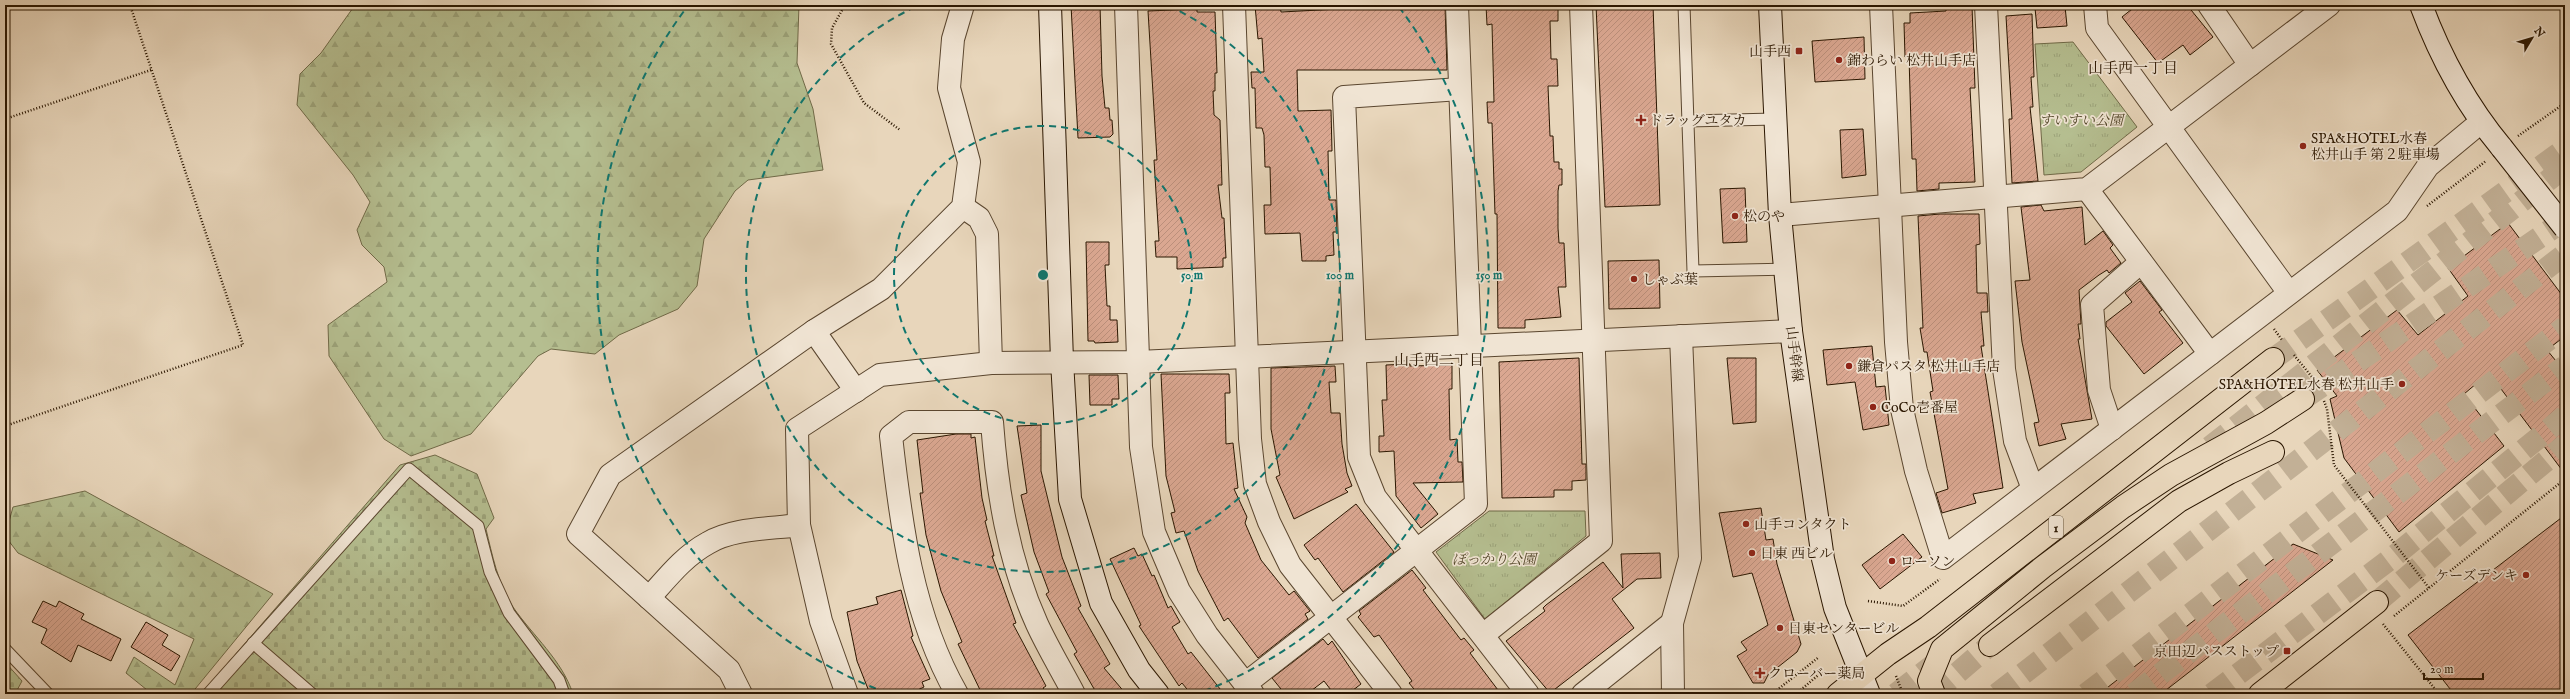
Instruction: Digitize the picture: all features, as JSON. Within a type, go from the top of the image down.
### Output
[{"type":"highway","name":"1","points":[[1838,694],[1865,685],[1888,654],[1928,627],[2273,359]]},
{"type":"highway","points":[[1934,694],[1929,681],[1942,649],[2043,567],[2123,507],[2171,475],[2266,423],[2303,399]]},
{"type":"highway","points":[[1990,645],[2179,501],[2229,473],[2272,452]]},
{"type":"highway","points":[[2260,694],[2377,602]]},
{"type":"street","points":[[741,694],[729,670],[578,534],[610,475],[814,331],[881,289],[963,207],[968,162],[949,88],[953,39],[962,5]]},
{"type":"street","points":[[1050,5],[1062,361],[1070,499],[1101,603],[1139,670],[1158,694]]},
{"type":"street","points":[[1126,5],[1141,448],[1154,532],[1179,591],[1207,635],[1249,689],[1331,617],[1476,504],[1457,5]]},
{"type":"street","points":[[1234,5],[1250,439],[1255,484],[1269,522],[1290,565],[1391,694]]},
{"type":"street","points":[[1483,635],[1601,540],[1581,5]]},
{"type":"street","name":"山手幹線","points":[[1770,5],[1780,215],[1791,331],[1823,558],[1835,608],[1865,685]]},
{"type":"street","points":[[1881,5],[1896,342],[1902,409],[1916,471],[1943,558],[2397,211],[2428,166],[2481,122]]},
{"type":"street","points":[[1986,5],[2004,369],[2015,441],[2033,489]]},
{"type":"street","points":[[2095,5],[2097,28],[2289,293]]},
{"type":"street","points":[[2208,5],[2250,65]]},
{"type":"street","points":[[1780,215],[2086,189],[2329,5]]},
{"type":"street","points":[[2421,5],[2435,43],[2481,122],[2507,144],[2565,228]]},
{"type":"street","points":[[1460,90],[1344,96],[1359,457],[1375,497],[1528,694]]},
{"type":"street","points":[[2086,189],[2210,354]]},
{"type":"street","points":[[963,207],[979,218],[987,234],[991,363]]},
{"type":"street","points":[[2112,429],[2100,390],[2092,305],[2141,262]]},
{"type":"street","points":[[814,331],[856,391]]},
{"type":"street","points":[[847,694],[821,621],[799,525],[797,429],[880,374],[991,363],[1062,361],[1138,362],[1791,331]]},
{"type":"street","points":[[1673,694],[1672,623],[1690,558],[1680,336]]},
{"type":"street","points":[[957,694],[944,672],[916,590],[901,529],[891,436],[909,422],[992,422],[1002,511],[1014,561],[1036,623],[1074,694]]},
{"type":"street","points":[[649,598],[679,564],[708,542],[732,534],[799,525]]},
{"type":"street","points":[[1583,694],[1672,623]]},
{"type":"lane","points":[[1684,5],[1693,271],[1786,269]]},
{"type":"lane","points":[[1688,122],[1775,119]]},
{"type":"lane","points":[[208,694],[409,469],[478,526],[490,572],[510,613],[559,680],[564,694]]},
{"type":"lane","points":[[253,643],[312,694]]},
{"type":"lane","points":[[5,649],[48,694]]},
{"type":"path","points":[[5,426],[242,344],[130,5]]},
{"type":"path","points":[[845,5],[832,28],[831,44],[864,103],[900,130]]},
{"type":"path","points":[[5,119],[151,70]]},
{"type":"path","points":[[2507,144],[2565,103]]},
{"type":"path","points":[[2328,432],[2334,465],[2429,588],[2565,479]]},
{"type":"path","points":[[2383,624],[2439,694]]},
{"type":"path","points":[[1772,694],[1819,657]]},
{"type":"path","points":[[1796,694],[1823,671]]},
{"type":"path","points":[[1896,676],[1903,694]]},
{"type":"green space","points":[[355,5],[799,5],[797,63],[813,109],[823,170],[748,180],[735,191],[704,239],[697,286],[678,309],[619,335],[595,354],[551,349],[538,356],[471,434],[411,456],[384,439],[329,356],[328,325],[387,282],[384,267],[362,245],[357,230],[370,202],[353,175],[297,105],[300,74],[321,53]]},
{"type":"green space","name":"すいすい公園","points":[[2073,42],[2137,127],[2081,172],[2044,175],[2035,44]]},
{"type":"green space","points":[[435,455],[477,474],[494,518],[486,529],[496,569],[503,589],[521,618],[562,670],[573,694],[201,694],[400,465]]},
{"type":"green space","points":[[85,491],[273,594],[191,694],[152,694],[126,673],[134,657],[175,685],[194,639],[18,553],[5,536],[13,507]]},
{"type":"green space","name":"ぽっかり公園","points":[[1489,511],[1585,511],[1586,536],[1485,619],[1436,552]]},
{"type":"green space","points":[[5,662],[22,681],[15,694],[5,694]]},
{"type":"building","points":[[1071,5],[1100,5],[1102,76],[1105,108],[1109,108],[1110,120],[1112,120],[1113,134],[1110,137],[1078,138]]},
{"type":"building","points":[[1255,5],[1280,5],[1281,12],[1358,8],[1358,5],[1445,5],[1447,70],[1297,70],[1298,111],[1331,110],[1332,151],[1328,151],[1329,200],[1336,200],[1337,232],[1333,232],[1334,255],[1326,256],[1326,261],[1302,261],[1300,233],[1265,234],[1264,205],[1271,205],[1270,167],[1265,167],[1264,135],[1262,128],[1256,128],[1255,88],[1252,88],[1251,72],[1264,72],[1262,38],[1258,39]]},
{"type":"building","points":[[1486,5],[1558,5],[1558,21],[1550,21],[1551,59],[1557,59],[1558,86],[1548,86],[1550,136],[1553,136],[1554,162],[1559,162],[1559,169],[1562,169],[1562,185],[1559,185],[1558,191],[1558,228],[1559,243],[1564,243],[1566,287],[1558,287],[1561,317],[1525,320],[1525,328],[1498,328],[1497,214],[1495,214],[1492,123],[1488,123],[1487,102],[1494,102],[1492,24],[1487,25]]},
{"type":"building","points":[[1596,5],[1653,5],[1660,205],[1605,207]]},
{"type":"building","points":[[2137,5],[2187,5],[2213,37],[2190,55],[2183,45],[2158,63],[2122,17]]},
{"type":"building","points":[[1972,6],[1975,88],[1970,88],[1975,182],[1939,183],[1939,189],[1917,191],[1916,159],[1912,159],[1909,57],[1905,57],[1904,23],[1910,23],[1910,13],[1946,11],[1946,8]]},
{"type":"building","points":[[2065,6],[2067,26],[2037,28],[2035,8]]},
{"type":"building","points":[[1197,9],[1197,12],[1215,12],[1217,73],[1215,73],[1215,91],[1213,91],[1214,115],[1220,120],[1222,185],[1218,185],[1222,218],[1224,218],[1226,258],[1223,258],[1223,267],[1177,269],[1177,257],[1156,257],[1155,241],[1159,241],[1154,160],[1157,160],[1148,11]]},
{"type":"building","points":[[2032,14],[2034,77],[2031,77],[2033,107],[2030,107],[2038,181],[2012,183],[2009,119],[2012,119],[2006,16]]},
{"type":"building","name":"錦わらい 松井山手店","points":[[1864,37],[1865,79],[1815,82],[1812,41]]},
{"type":"building","points":[[1863,129],[1866,175],[1842,178],[1840,130]]},
{"type":"building","points":[[1745,188],[1747,242],[1723,243],[1720,189]]},
{"type":"building","points":[[2041,205],[2044,211],[2082,207],[2085,245],[2103,231],[2113,245],[2110,248],[2121,263],[2109,273],[2107,270],[2079,290],[2081,324],[2078,324],[2080,339],[2078,339],[2092,419],[2061,424],[2066,439],[2039,446],[2034,423],[2039,422],[2022,342],[2015,281],[2030,280],[2021,207]]},
{"type":"building","points":[[1940,214],[1979,214],[1980,244],[1976,245],[1977,293],[1987,293],[1988,312],[1981,312],[1984,346],[1981,346],[2003,488],[1973,494],[1976,503],[1942,513],[1936,493],[1948,489],[1930,392],[1933,391],[1927,352],[1924,352],[1920,328],[1923,328],[1918,216]]},
{"type":"building","name":"SPA&HOTEL水春 松井山手","points":[[2508,223],[2565,299],[2565,336],[2547,350],[2565,372],[2565,474],[2489,373],[2464,394],[2504,446],[2399,532],[2344,458],[2330,399],[2337,396],[2317,370],[2397,310],[2418,335],[2468,296],[2448,268]]},
{"type":"building","points":[[1086,242],[1109,242],[1109,265],[1105,265],[1107,306],[1110,306],[1110,320],[1117,320],[1118,342],[1095,343],[1094,341],[1088,341]]},
{"type":"building","points":[[1659,260],[1660,308],[1609,309],[1608,261]]},
{"type":"building","points":[[2140,281],[2162,310],[2159,312],[2183,343],[2144,374],[2106,326],[2106,322],[2132,302],[2125,293]]},
{"type":"building","points":[[1872,346],[1876,387],[1885,386],[1889,425],[1863,430],[1855,382],[1827,385],[1823,350]]},
{"type":"building","points":[[1579,358],[1582,464],[1586,464],[1586,480],[1572,481],[1572,490],[1554,490],[1554,497],[1502,498],[1499,362]]},
{"type":"building","points":[[1727,358],[1756,358],[1756,422],[1733,424]]},
{"type":"building","points":[[1410,364],[1410,366],[1452,365],[1452,389],[1449,389],[1450,440],[1457,439],[1458,462],[1462,462],[1463,482],[1413,483],[1438,514],[1421,528],[1396,496],[1394,451],[1379,452],[1379,436],[1384,436],[1382,400],[1387,400],[1386,365]]},
{"type":"building","points":[[1335,366],[1336,382],[1329,382],[1331,413],[1340,413],[1342,444],[1347,473],[1352,486],[1345,489],[1348,492],[1294,519],[1276,477],[1280,475],[1271,429],[1271,368]]},
{"type":"building","points":[[1161,374],[1229,374],[1230,393],[1225,393],[1226,444],[1233,443],[1238,488],[1234,489],[1247,517],[1245,523],[1261,560],[1289,595],[1294,591],[1310,611],[1305,614],[1308,619],[1258,658],[1228,618],[1224,621],[1198,571],[1184,531],[1176,533],[1171,513],[1175,512],[1166,476]]},
{"type":"building","points":[[1089,375],[1118,375],[1119,399],[1112,399],[1112,405],[1090,405]]},
{"type":"building","points":[[1041,425],[1041,471],[1062,557],[1081,606],[1078,608],[1110,664],[1104,668],[1126,694],[1097,694],[1074,654],[1077,652],[1046,594],[1049,592],[1034,552],[1021,495],[1027,493],[1017,426]]},
{"type":"building","points":[[956,434],[971,434],[971,438],[975,437],[982,498],[987,520],[985,521],[994,556],[992,556],[1016,623],[1013,624],[1046,686],[1043,688],[1047,694],[982,694],[958,644],[962,642],[941,591],[926,535],[920,493],[923,493],[917,440]]},
{"type":"building","points":[[1356,504],[1394,552],[1343,592],[1318,558],[1315,560],[1304,545]]},
{"type":"building","points":[[1761,508],[1766,540],[1773,539],[1777,564],[1801,644],[1797,652],[1768,675],[1764,683],[1753,683],[1737,656],[1747,650],[1741,642],[1768,625],[1752,573],[1733,577],[1719,513]]},
{"type":"building","name":"ケーズデンキ","points":[[2565,515],[2565,694],[2454,694],[2408,635]]},
{"type":"building","name":"ローソン","points":[[1903,534],[1922,557],[1880,589],[1862,565]]},
{"type":"building","points":[[2293,544],[2333,560],[2161,694],[2099,694]]},
{"type":"building","points":[[1134,548],[1138,556],[1142,554],[1152,576],[1154,575],[1168,608],[1171,606],[1180,622],[1172,627],[1188,654],[1191,652],[1224,694],[1191,694],[1182,683],[1179,686],[1139,626],[1141,625],[1110,559]]},
{"type":"building","points":[[1660,553],[1661,578],[1637,579],[1612,599],[1634,628],[1550,693],[1506,641],[1545,611],[1543,608],[1546,605],[1603,562],[1623,588],[1621,554]]},
{"type":"building","points":[[1412,570],[1426,588],[1423,590],[1461,640],[1464,638],[1474,650],[1470,653],[1501,694],[1418,694],[1409,683],[1412,681],[1379,635],[1374,637],[1358,617],[1361,614],[1359,611]]},
{"type":"building","points":[[901,590],[913,636],[911,637],[930,679],[922,682],[924,687],[909,694],[870,694],[857,661],[847,612],[878,604],[876,597]]},
{"type":"building","points":[[43,601],[56,607],[59,601],[84,614],[81,619],[121,639],[111,661],[78,645],[71,662],[41,643],[47,629],[32,622]]},
{"type":"building","points":[[146,622],[168,635],[162,645],[180,656],[171,671],[131,647]]},
{"type":"building","points":[[1323,639],[1328,645],[1332,641],[1361,684],[1348,694],[1334,694],[1324,681],[1307,694],[1285,694],[1272,678]]},
{"type":"tunnel","points":[[2273,359],[2565,149]]},
{"type":"tunnel","points":[[2210,447],[2565,167]]},
{"type":"tunnel","points":[[2303,399],[2565,220]]},
{"type":"tunnel","points":[[1997,694],[2565,254]]},
{"type":"tunnel","points":[[2086,694],[2565,327]]},
{"type":"tunnel","points":[[2134,694],[2565,366]]},
{"type":"tunnel","points":[[2212,694],[2393,557],[2565,416]]},
{"type":"tunnel","points":[[2377,602],[2565,445]]},
{"type":"tunnel","points":[[1933,694],[1990,645]]},
{"type":"tunnel","points":[[1896,694],[1942,658]]},
{"type":"place","name":"山手西","points":[[1799,51]]},
{"type":"place","name":"錦わらい 松井山手店","points":[[1839,60]]},
{"type":"place","name":"ドラッグユタカ","points":[[1641,120]]},
{"type":"place","name":"SPA&HOTEL水春 松井山手 第２駐車場","points":[[2303,146]]},
{"type":"place","name":"松のや","points":[[1735,216]]},
{"type":"place","name":"しゃぶ葉","points":[[1634,279]]},
{"type":"place","name":"鎌倉パスタ 松井山手店","points":[[1849,366]]},
{"type":"place","name":"SPA&HOTEL水春 松井山手","points":[[2402,384]]},
{"type":"place","name":"CoCo壱番屋","points":[[1873,407]]},
{"type":"place","name":"山手コンタクト","points":[[1746,524]]},
{"type":"place","name":"日東 西ビル","points":[[1752,553]]},
{"type":"place","name":"ローソン","points":[[1892,561]]},
{"type":"place","name":"ケーズデンキ","points":[[2526,575]]},
{"type":"place","name":"日東センタービル","points":[[1780,628]]},
{"type":"place","name":"京田辺バスストップ","points":[[2287,651]]},
{"type":"place","name":"クローバー薬局","points":[[1760,673]]},
{"type":"district","name":"山手西一丁目","points":[[2133,68]]},
{"type":"district","name":"山手西二丁目","points":[[1439,360]]}]
